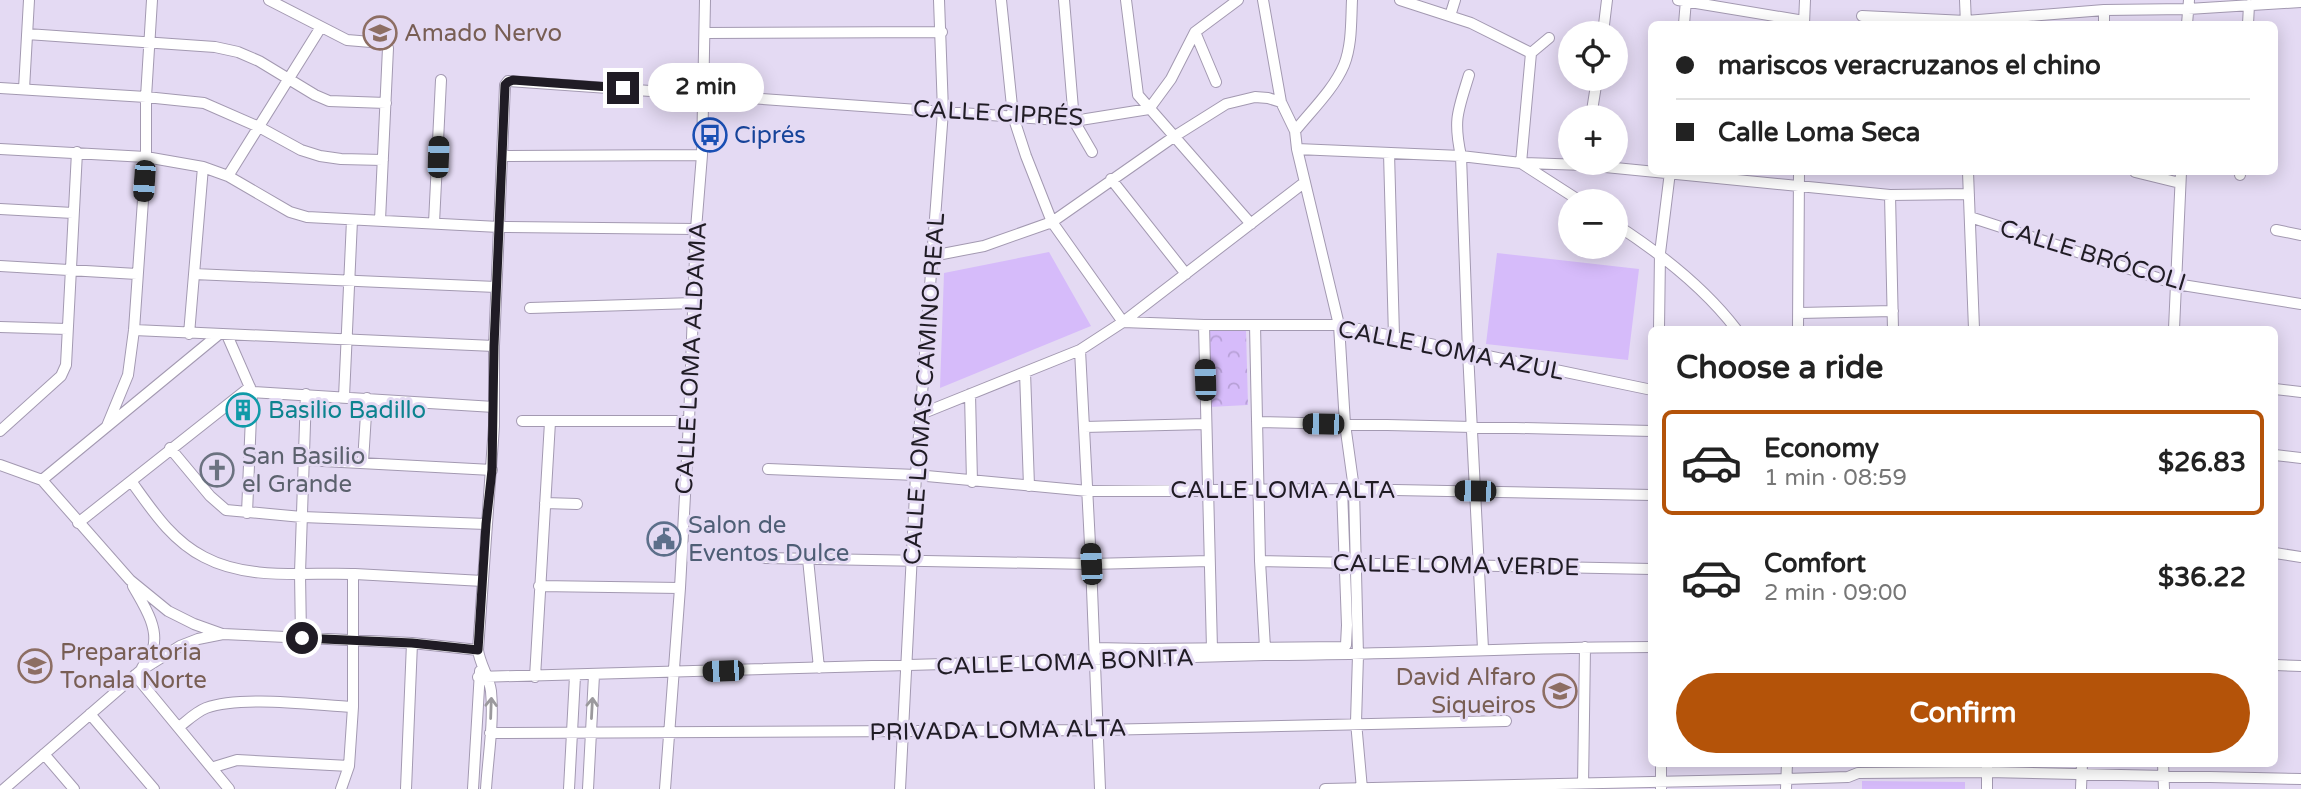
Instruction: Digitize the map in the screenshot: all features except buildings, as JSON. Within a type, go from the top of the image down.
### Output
[{"type":"street","points":[[23,89],[29,0]]},
{"type":"street","points":[[107,426],[128,375],[134,330],[146,158],[146,97],[152,0]]},
{"type":"street","points":[[269,0],[347,40],[386,44],[388,48],[380,220]]},
{"type":"street","name":"CALLE LOMA ALDAMA","points":[[665,789],[689,421],[696,229],[702,155],[705,0]]},
{"type":"street","name":"CALLE LOMAS CAMINO REAL","points":[[900,789],[916,475],[943,111],[939,0]]},
{"type":"street","points":[[1001,0],[1013,116],[1052,222],[1123,322]]},
{"type":"street","points":[[1064,0],[1074,121],[1092,152]]},
{"type":"street","points":[[1126,0],[1138,95],[1251,224]]},
{"type":"street","points":[[1149,109],[1171,79],[1195,32],[1238,0]]},
{"type":"street","points":[[1263,0],[1280,102],[1295,131],[1339,325],[1345,424],[1354,489],[1358,655],[1356,722],[1362,789]]},
{"type":"street","points":[[1295,131],[1345,64],[1352,0]]},
{"type":"street","points":[[1400,0],[1471,23],[1531,53]]},
{"type":"street","points":[[1450,16],[1455,0]]},
{"type":"street","points":[[1604,21],[1607,0]]},
{"type":"street","points":[[1678,0],[1794,21]]},
{"type":"street","points":[[1684,21],[1686,0]]},
{"type":"street","points":[[1804,21],[1805,0]]},
{"type":"street","points":[[1965,0],[1966,21]]},
{"type":"street","points":[[2034,21],[2104,10],[2188,4],[2298,3],[2301,15]]},
{"type":"street","points":[[2248,21],[2249,5]]},
{"type":"street","points":[[2104,10],[2104,21]]},
{"type":"street","points":[[1863,16],[1937,21]]},
{"type":"street","points":[[228,176],[321,27]]},
{"type":"street","points":[[705,33],[942,32]]},
{"type":"street","points":[[1195,32],[1216,82]]},
{"type":"street","points":[[27,34],[215,47],[237,52],[289,78],[315,96],[329,101],[386,103]]},
{"type":"street","points":[[1521,163],[1531,53],[1549,38]]},
{"type":"street","points":[[1469,75],[1455,130],[1461,156],[1483,649]]},
{"type":"street","points":[[434,223],[440,80]]},
{"type":"street","name":"CALLE CIPRÉS","points":[[502,156],[505,85],[508,82],[1074,121],[1149,109]]},
{"type":"street","points":[[0,88],[204,103],[259,127],[301,150],[341,159],[383,160]]},
{"type":"street","points":[[932,256],[984,246],[1052,222],[1111,179],[1226,104],[1255,97],[1280,102]]},
{"type":"street","points":[[0,149],[146,158],[203,167],[228,176],[290,212],[307,217],[499,228],[696,229]]},
{"type":"street","points":[[1297,149],[1461,156],[1521,163],[1558,164]]},
{"type":"street","points":[[0,432],[61,376],[66,365],[77,152]]},
{"type":"street","points":[[1389,153],[1394,337]]},
{"type":"street","points":[[486,789],[491,694],[483,677],[478,650],[492,470],[502,156],[702,155]]},
{"type":"street","points":[[1521,163],[1561,189]]},
{"type":"street","points":[[189,334],[203,167]]},
{"type":"street","points":[[1628,169],[1648,171]]},
{"type":"street","points":[[1659,326],[1660,253],[1670,175]]},
{"type":"street","points":[[1690,175],[1890,195],[1969,194]]},
{"type":"street","points":[[1798,326],[1799,175]]},
{"type":"street","points":[[1968,175],[1974,326]]},
{"type":"street","points":[[2163,175],[2181,177],[2174,326]]},
{"type":"street","points":[[1111,179],[1186,274]]},
{"type":"street","points":[[921,414],[1080,350],[1123,322],[1305,182]]},
{"type":"street","points":[[1890,195],[1893,326]]},
{"type":"street","points":[[0,209],[73,213]]},
{"type":"street","name":"CALLE BRÓCOLI","points":[[1970,217],[2176,284],[2301,304]]},
{"type":"street","points":[[344,397],[352,220]]},
{"type":"street","points":[[2276,230],[2301,235]]},
{"type":"street","points":[[1628,232],[1660,253],[1723,312],[1734,326]]},
{"type":"street","points":[[0,267],[137,274]]},
{"type":"street","points":[[194,274],[496,287]]},
{"type":"street","points":[[530,308],[694,303]]},
{"type":"street","points":[[1799,313],[1892,311]]},
{"type":"street","name":"CALLE LOMA AZUL","points":[[1123,322],[1339,325],[1648,389]]},
{"type":"street","points":[[1203,325],[1212,649]]},
{"type":"street","points":[[1255,325],[1260,561],[1265,648]]},
{"type":"street","points":[[0,327],[67,329]]},
{"type":"street","points":[[134,330],[494,346]]},
{"type":"street","points":[[42,480],[223,335]]},
{"type":"street","points":[[223,335],[251,389],[247,513]]},
{"type":"street","points":[[1080,350],[1100,789]]},
{"type":"street","points":[[1025,372],[1029,486]]},
{"type":"street","points":[[78,523],[170,448],[251,389],[494,407]]},
{"type":"street","points":[[2278,389],[2301,392]]},
{"type":"street","points":[[302,638],[300,573],[306,394]]},
{"type":"street","points":[[970,394],[972,482]]},
{"type":"street","points":[[363,462],[367,398]]},
{"type":"street","points":[[522,421],[689,421]]},
{"type":"street","points":[[535,677],[550,422]]},
{"type":"street","points":[[1257,422],[1648,431]]},
{"type":"street","points":[[1084,427],[1206,424]]},
{"type":"street","points":[[170,448],[210,496],[226,510],[302,517],[486,524]]},
{"type":"street","points":[[2278,455],[2301,458]]},
{"type":"street","points":[[304,460],[492,470]]},
{"type":"street","points":[[0,465],[42,480],[130,580],[168,611],[223,634]]},
{"type":"street","points":[[768,469],[916,475]]},
{"type":"street","name":"CALLE LOMA ALTA","points":[[916,475],[1088,491],[1354,489],[1648,495]]},
{"type":"street","points":[[131,481],[160,522],[182,543],[223,566],[244,571],[483,582]]},
{"type":"street","points":[[1095,648],[1338,648],[1346,645],[1342,489]]},
{"type":"street","points":[[545,503],[577,504]]},
{"type":"street","points":[[2278,553],[2301,557]]},
{"type":"street","points":[[765,558],[1091,564],[1209,561]]},
{"type":"street","points":[[808,559],[818,668]]},
{"type":"street","name":"CALLE LOMA VERDE","points":[[1260,561],[1648,569]]},
{"type":"street","points":[[341,789],[349,766],[353,707],[353,574]]},
{"type":"street","points":[[130,580],[149,615],[154,632],[153,649],[138,673]]},
{"type":"street","points":[[539,586],[680,587]]},
{"type":"street","points":[[4,789],[138,673],[180,646],[198,639],[223,634],[412,643],[478,650]]},
{"type":"street","points":[[406,789],[412,643]]},
{"type":"street","points":[[1583,786],[1585,647]]},
{"type":"street","name":"CALLE LOMA BONITA","points":[[483,677],[1358,655],[1483,649],[1648,647]]},
{"type":"street","points":[[2278,665],[2301,666]]},
{"type":"street","points":[[138,673],[229,789]]},
{"type":"street","points":[[588,789],[594,675]]},
{"type":"street","points":[[569,789],[575,676]]},
{"type":"street","points":[[473,789],[483,677]]},
{"type":"street","points":[[179,727],[206,708],[235,701],[353,707]]},
{"type":"street","points":[[90,714],[154,789]]},
{"type":"street","name":"PRIVADA LOMA ALTA","points":[[490,733],[1098,730],[1356,722],[1506,721]]},
{"type":"street","points":[[44,754],[74,789]]},
{"type":"street","points":[[214,767],[237,760],[349,766]]},
{"type":"street","points":[[1661,767],[1661,785]]},
{"type":"street","points":[[2163,767],[2164,789]]},
{"type":"street","points":[[1325,789],[1786,784],[1848,777],[1858,768],[2081,768],[2164,776],[2301,779]]},
{"type":"street","points":[[1987,768],[1987,789]]},
{"type":"street","points":[[2081,768],[2081,789]]},
{"type":"green space","points":[[1049,252],[1091,326],[940,388],[944,273]]},
{"type":"green space","points":[[1497,253],[1639,269],[1628,360],[1486,344]]},
{"type":"green space","points":[[1206,330],[1246,330],[1248,405],[1209,407]]},
{"type":"green space","points":[[1862,781],[1965,782],[1965,789],[1862,789]]},
{"type":"place","name":"Amado Nervo","points":[[380,33]]},
{"type":"place","name":"Ciprés","points":[[710,135]]},
{"type":"place","name":"Basilio Badillo","points":[[243,410]]},
{"type":"place","name":"San Basilio el Grande","points":[[217,470]]},
{"type":"place","name":"Salon de Eventos Dulce","points":[[664,539]]},
{"type":"place","name":"Preparatoria Tonala Norte","points":[[35,666]]},
{"type":"place","name":"David Alfaro Siqueiros","points":[[1560,691]]},
{"type":"route","points":[[302,638],[412,643],[478,650],[492,470],[494,346],[505,85],[513,80],[623,88]]}]
